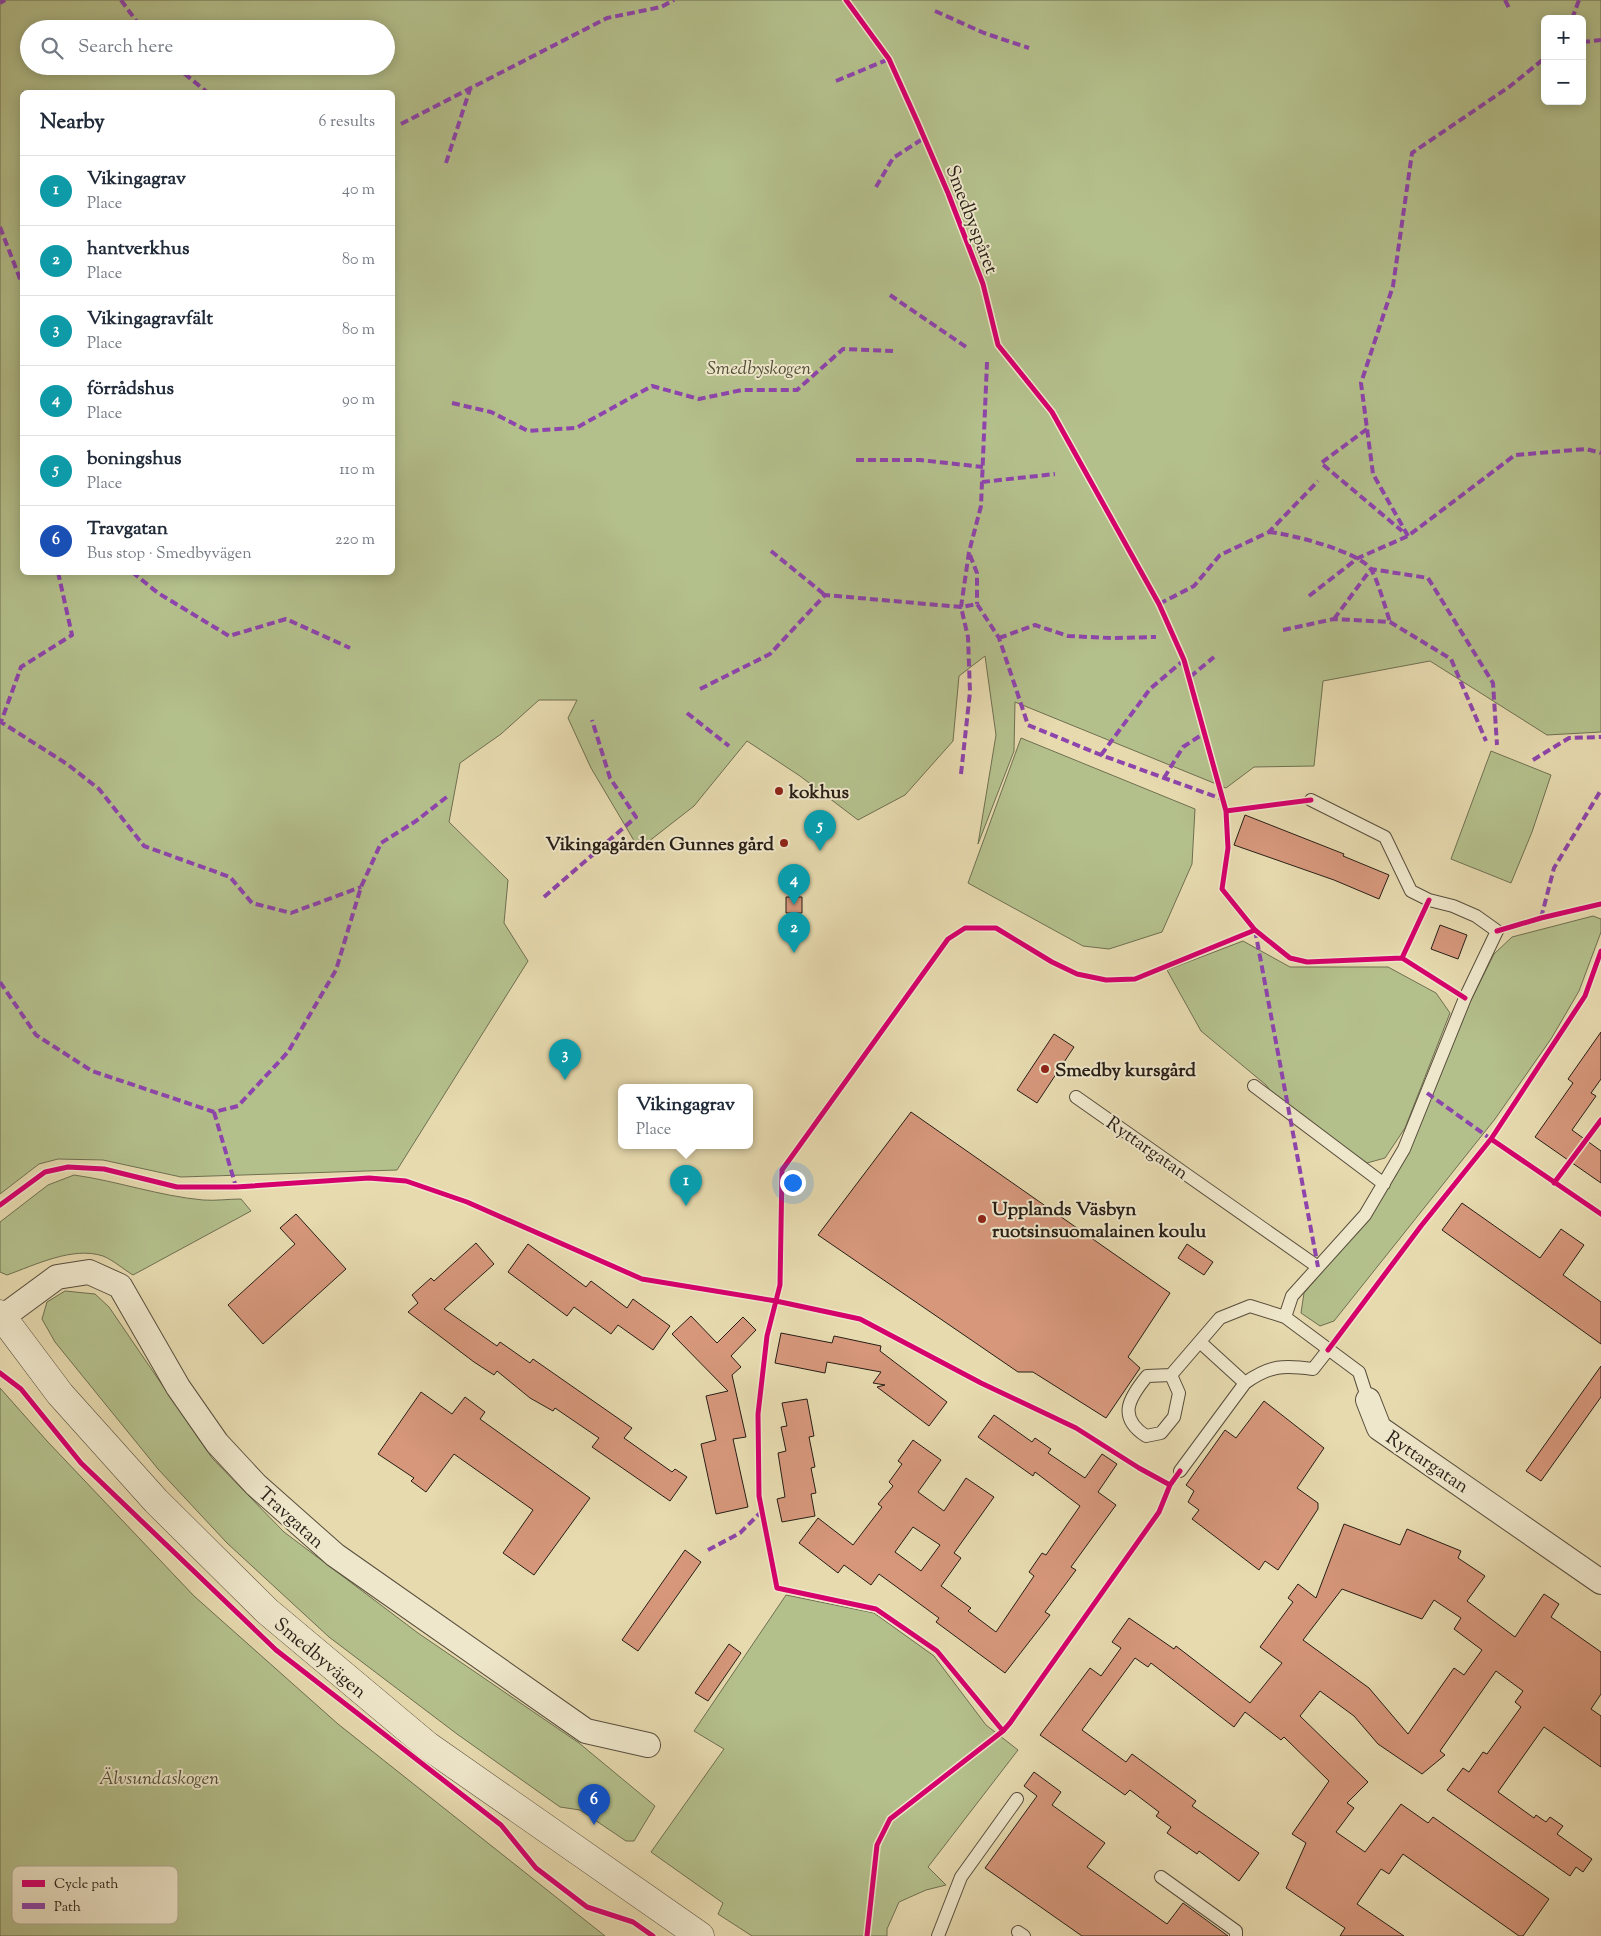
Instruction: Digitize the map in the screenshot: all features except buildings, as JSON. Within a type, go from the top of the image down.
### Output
[{"type":"street","name":"Travgatan","points":[[1,1317],[57,1277],[89,1272],[120,1286],[178,1387],[217,1443],[256,1485],[335,1555],[586,1731],[648,1745]]},
{"type":"street","name":"Smedbyvägen","points":[[1,1317],[60,1394],[156,1501],[267,1611],[428,1746],[700,1936]]},
{"type":"street","name":"Ryttargatan","points":[[1368,1400],[1379,1428],[1601,1582]]},
{"type":"lane","points":[[1285,1316],[1292,1296],[1365,1215],[1404,1149],[1465,998],[1497,931],[1476,916],[1453,906],[1429,900],[1411,891],[1384,837],[1311,800]]},
{"type":"lane","points":[[1254,1086],[1384,1184]]},
{"type":"lane","name":"Ryttargatan","points":[[1076,1097],[1318,1267]]},
{"type":"lane","name":"Ryttargatan","points":[[1171,1375],[1220,1318],[1250,1306],[1285,1316],[1359,1372],[1368,1400]]},
{"type":"lane","points":[[1200,1342],[1245,1383]]},
{"type":"lane","points":[[1180,1471],[1245,1383],[1259,1373],[1284,1365],[1314,1369],[1328,1350]]},
{"type":"lane","points":[[1171,1375],[1180,1393],[1174,1417],[1161,1433],[1146,1436],[1134,1428],[1128,1413],[1132,1394],[1147,1376],[1171,1375]]},
{"type":"lane","points":[[938,1936],[961,1877],[1017,1799]]},
{"type":"lane","points":[[1161,1877],[1236,1932],[1236,1936]]},
{"type":"green space","name":"Smedbyskogen","points":[[0,0],[1601,0],[1601,732],[1547,735],[1430,661],[1323,681],[1314,766],[1254,767],[1226,788],[1015,702],[1014,751],[978,844],[996,735],[985,656],[959,676],[953,741],[905,795],[858,820],[800,776],[747,741],[694,806],[639,849],[591,768],[568,718],[577,700],[539,700],[501,734],[460,763],[449,822],[508,880],[504,923],[528,961],[397,1170],[181,1177],[103,1160],[58,1159],[39,1164],[0,1194]]},
{"type":"green space","points":[[1021,738],[1195,809],[1192,864],[1162,932],[1109,949],[1083,946],[968,883]]},
{"type":"green space","points":[[1491,751],[1551,775],[1532,832],[1511,883],[1451,859]]},
{"type":"green space","points":[[1593,916],[1601,919],[1601,932],[1579,991],[1551,1039],[1495,1119],[1334,1321],[1320,1326],[1301,1313],[1304,1293],[1368,1219],[1396,1175],[1471,1000],[1494,954],[1512,937]]},
{"type":"green space","points":[[1243,941],[1290,967],[1388,967],[1436,993],[1450,1013],[1405,1128],[1385,1158],[1367,1163],[1275,1097],[1266,1085],[1201,1031],[1167,970]]},
{"type":"green space","points":[[74,1175],[187,1198],[208,1200],[241,1199],[251,1211],[133,1275],[103,1256],[79,1253],[54,1258],[7,1275],[0,1272],[0,1222],[48,1185]]},
{"type":"green space","points":[[65,1291],[95,1294],[109,1307],[212,1458],[284,1532],[418,1633],[579,1743],[655,1806],[634,1841],[626,1841],[580,1810],[560,1807],[457,1734],[329,1637],[227,1543],[158,1469],[55,1342],[42,1319],[47,1302]]},
{"type":"green space","name":"Älvsundaskogen","points":[[0,1388],[47,1441],[194,1596],[338,1724],[605,1936],[0,1936]]},
{"type":"green space","points":[[786,1595],[874,1613],[934,1656],[986,1725],[1018,1750],[928,1867],[946,1885],[926,1890],[899,1902],[887,1929],[887,1936],[752,1936],[718,1914],[723,1903],[651,1852],[724,1749],[694,1731]]},
{"type":"marked path","points":[[0,3],[5,0]]},
{"type":"marked path","points":[[121,0],[135,20]]},
{"type":"marked path","points":[[401,124],[607,18],[661,7],[674,0]]},
{"type":"marked path","points":[[1505,0],[1509,8]]},
{"type":"marked path","points":[[1573,15],[1579,0]]},
{"type":"marked path","points":[[935,11],[984,33],[1029,48]]},
{"type":"marked path","points":[[1586,42],[1601,40]]},
{"type":"marked path","points":[[836,81],[889,59]]},
{"type":"marked path","points":[[1408,536],[1373,474],[1361,383],[1393,286],[1412,153],[1509,87],[1543,60]]},
{"type":"marked path","points":[[186,75],[205,90]]},
{"type":"marked path","points":[[446,163],[471,86]]},
{"type":"marked path","points":[[876,187],[893,158],[924,138]]},
{"type":"marked path","points":[[0,227],[20,279]]},
{"type":"marked path","points":[[890,295],[966,347]]},
{"type":"marked path","points":[[452,403],[491,412],[528,431],[576,428],[652,386],[699,399],[742,390],[797,390],[843,349],[893,351]]},
{"type":"marked path","points":[[961,774],[970,692],[968,637],[961,607],[969,552],[981,506],[987,362]]},
{"type":"marked path","points":[[1367,429],[1321,463],[1402,531]]},
{"type":"marked path","points":[[1309,596],[1358,558],[1408,536],[1515,455],[1586,449],[1601,453]]},
{"type":"marked path","points":[[856,460],[920,460],[983,467]]},
{"type":"marked path","points":[[982,482],[1055,474]]},
{"type":"marked path","points":[[1159,604],[1194,586],[1220,555],[1269,532],[1318,481]]},
{"type":"marked path","points":[[1269,532],[1322,544],[1351,555],[1363,562],[1370,568],[1376,579],[1390,622]]},
{"type":"marked path","points":[[771,551],[825,595]]},
{"type":"marked path","points":[[970,555],[977,573],[977,604]]},
{"type":"marked path","points":[[1334,619],[1371,569],[1428,578],[1493,683],[1497,745]]},
{"type":"marked path","points":[[59,575],[72,635],[21,667],[1,722],[67,764],[99,789],[144,846],[230,877],[252,903],[291,913],[361,887]]},
{"type":"marked path","points":[[136,575],[158,593],[229,636],[286,619],[350,648]]},
{"type":"marked path","points":[[700,689],[770,654],[825,595],[961,607],[977,604],[999,638],[1028,725],[1101,755],[1222,799]]},
{"type":"marked path","points":[[1283,630],[1334,619],[1390,622],[1451,659],[1486,741]]},
{"type":"marked path","points":[[999,638],[1035,625],[1068,636],[1111,638],[1156,637]]},
{"type":"marked path","points":[[1190,677],[1214,657]]},
{"type":"marked path","points":[[1101,755],[1150,689],[1184,660]]},
{"type":"marked path","points":[[687,713],[729,746]]},
{"type":"marked path","points":[[544,897],[636,817],[610,778],[592,720]]},
{"type":"marked path","points":[[1164,778],[1183,747],[1206,732]]},
{"type":"marked path","points":[[1533,760],[1569,738],[1601,737]]},
{"type":"marked path","points":[[1541,918],[1554,868],[1601,790]]},
{"type":"marked path","points":[[0,982],[36,1035],[92,1071],[214,1112],[238,1106],[288,1052],[336,970],[361,887],[381,843],[416,821],[448,796]]},
{"type":"marked path","points":[[1255,930],[1318,1267]]},
{"type":"marked path","points":[[1427,1093],[1491,1139]]},
{"type":"marked path","points":[[214,1112],[236,1187]]},
{"type":"marked path","points":[[708,1550],[740,1533],[762,1511]]},
{"type":"cycle path","name":"Smedbyspåret","points":[[846,0],[889,59],[917,121],[948,193],[983,284],[998,345],[1052,412],[1159,604],[1184,660],[1226,811],[1228,848],[1222,889],[1255,930],[1290,958],[1307,962],[1402,958],[1465,998]]},
{"type":"cycle path","points":[[1226,811],[1311,800]]},
{"type":"cycle path","points":[[1402,958],[1429,900]]},
{"type":"cycle path","points":[[1497,931],[1541,918],[1601,904]]},
{"type":"cycle path","points":[[1003,1731],[937,1651],[876,1609],[777,1588],[759,1496],[758,1414],[767,1336],[780,1285],[782,1170],[948,939],[965,928],[996,928],[1052,962],[1077,974],[1106,980],[1135,979],[1255,930]]},
{"type":"cycle path","points":[[1328,1350],[1421,1226],[1491,1139],[1585,996],[1601,951]]},
{"type":"cycle path","points":[[1554,1183],[1601,1120]]},
{"type":"cycle path","points":[[1491,1139],[1601,1214]]},
{"type":"cycle path","points":[[0,1205],[45,1172],[68,1167],[104,1169],[177,1187],[236,1187],[369,1178],[406,1181],[467,1202],[642,1279],[776,1301],[860,1319],[981,1383],[1076,1428],[1139,1468],[1170,1485],[1180,1471]]},
{"type":"cycle path","points":[[0,1373],[21,1389],[81,1463],[276,1650],[501,1825],[536,1868],[587,1907],[633,1922],[653,1936]]},
{"type":"cycle path","points":[[867,1936],[877,1845],[890,1819],[1003,1731],[1010,1723],[1159,1512],[1170,1485]]},
{"type":"place","name":"kokhus","points":[[779,791]]},
{"type":"place","name":"Vikingagården Gunnes gård","points":[[784,843]]},
{"type":"place","name":"boningshus","points":[[820,851]]},
{"type":"place","name":"förrådshus","points":[[794,905]]},
{"type":"place","name":"hantverkhus","points":[[794,953]]},
{"type":"place","name":"Smedby kursgård","points":[[1045,1069]]},
{"type":"place","name":"Vikingagravfält","points":[[565,1080]]},
{"type":"place","name":"Vikingagrav","points":[[686,1206]]},
{"type":"place","name":"Upplands Väsbyn ruotsinsuomalainen koulu","points":[[982,1219]]},
{"type":"place","name":"Travgatan","points":[[594,1825]]}]
